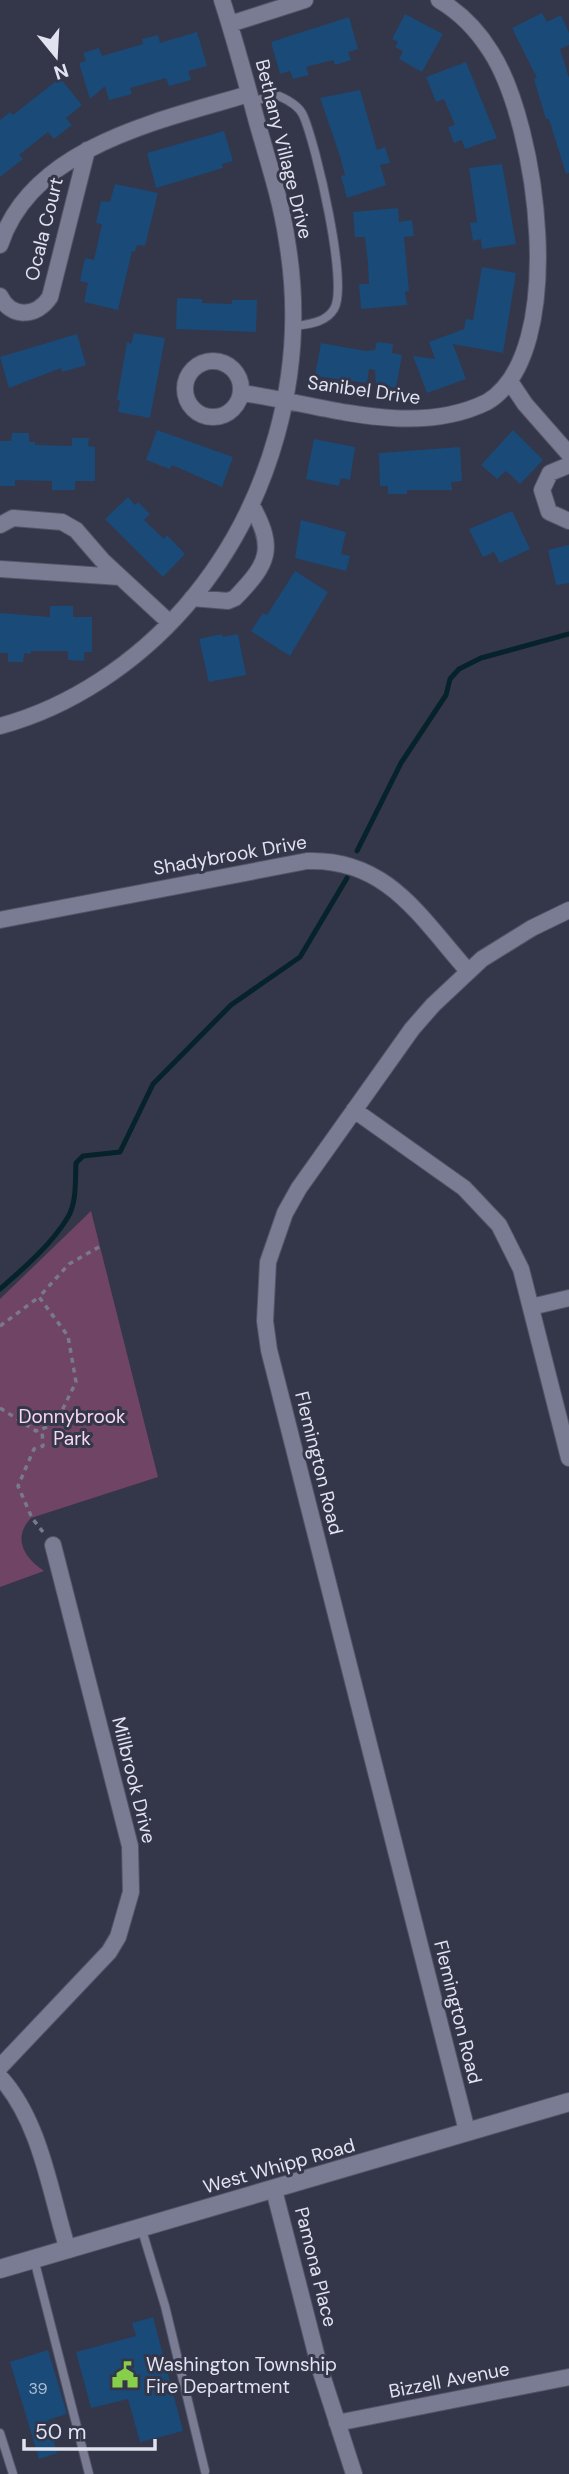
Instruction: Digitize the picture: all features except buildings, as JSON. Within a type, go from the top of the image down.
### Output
[{"type":"street","name":"Bethany Village Drive","points":[[0,726],[40,712],[87,688],[131,658],[170,623],[226,553],[252,506],[274,445],[284,399],[290,327],[291,279],[287,242],[222,0]]},
{"type":"street","points":[[230,24],[305,0]]},
{"type":"street","name":"Sanibel Drive","points":[[242,393],[388,418],[425,420],[462,412],[487,402],[511,383],[527,358],[535,332],[545,270],[544,225],[533,162],[510,90],[491,52],[472,26],[439,0]]},
{"type":"street","name":"Ocala Court","points":[[0,245],[6,226],[36,188],[86,150],[147,124],[250,97]]},
{"type":"street","name":"Ocala Court","points":[[0,296],[6,307],[24,313],[37,311],[50,296],[86,150]]},
{"type":"street","points":[[511,383],[525,404],[569,454]]},
{"type":"street","points":[[569,466],[550,473],[542,490],[549,512],[569,521]]},
{"type":"street","points":[[192,598],[228,601],[235,598],[267,555],[267,538],[252,506]]},
{"type":"street","points":[[0,525],[13,518],[62,522],[76,530],[170,623]]},
{"type":"street","points":[[0,569],[121,577]]},
{"type":"street","name":"Shadybrook Drive","points":[[0,920],[307,861],[327,860],[348,863],[384,880],[400,894],[468,971]]},
{"type":"street","name":"Flemington Road","points":[[467,2132],[276,1377],[265,1321],[268,1262],[285,1213],[412,1030],[468,971],[532,928],[569,910]]},
{"type":"street","points":[[354,1110],[464,1188],[485,1207],[512,1246],[531,1307],[569,1458]]},
{"type":"street","points":[[531,1307],[569,1298]]},
{"type":"street","name":"Millbrook Drive","points":[[0,2067],[109,1952],[124,1921],[131,1892],[130,1846],[53,1545]]},
{"type":"street","points":[[0,2077],[20,2105],[30,2125],[68,2250]]},
{"type":"street","name":"West Whipp Road","points":[[0,2269],[569,2102]]},
{"type":"street","name":"Pamona Place","points":[[274,2190],[320,2368],[354,2474]]},
{"type":"street","name":"Bizzell Avenue","points":[[337,2423],[569,2377]]},
{"type":"lane","points":[[250,97],[279,96],[303,113],[330,212],[339,294],[334,309],[322,321],[290,327]]},
{"type":"lane","points":[[141,2227],[165,2306],[205,2471]]},
{"type":"lane","points":[[34,2259],[89,2474]]},
{"type":"lane","points":[[0,2433],[13,2474]]},
{"type":"path","points":[[0,1326],[39,1297],[69,1264],[99,1247]]},
{"type":"path","points":[[0,1408],[36,1431],[42,1429],[57,1423],[76,1382],[68,1336],[39,1297]]},
{"type":"path","points":[[42,1429],[43,1446],[34,1449],[18,1486],[32,1518],[53,1545]]},
{"type":"green space","name":"Donnybrook Park","points":[[91,1211],[158,1477],[31,1518],[25,1525],[21,1540],[26,1554],[44,1571],[0,1587],[0,1299]]},
{"type":"waterway","points":[[357,851],[401,763],[446,695],[450,679],[459,669],[481,658],[569,634]]},
{"type":"waterway","points":[[0,1289],[46,1246],[68,1217],[74,1198],[76,1163],[83,1156],[120,1152],[153,1084],[231,1005],[300,957],[347,878]]},
{"type":"place","name":"Washington Township Fire Department","points":[[125,2375]]}]
